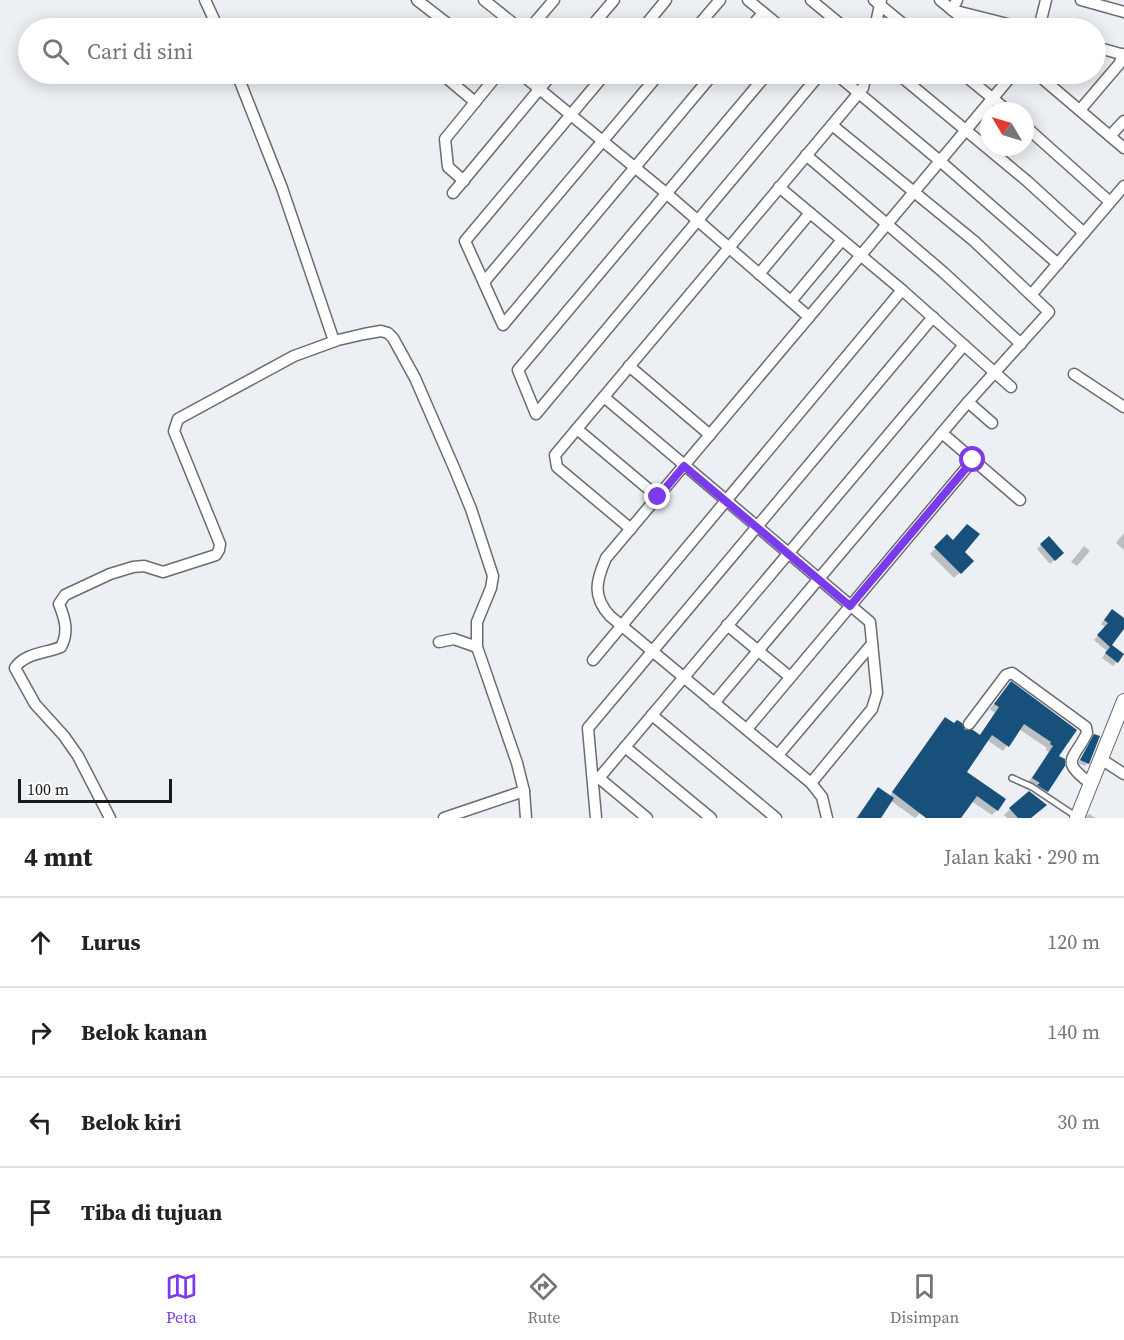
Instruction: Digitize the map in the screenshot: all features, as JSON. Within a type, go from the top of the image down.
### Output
[{"type":"street","points":[[206,0],[214,18]]},
{"type":"street","points":[[417,0],[440,18]]},
{"type":"street","points":[[484,0],[506,18]]},
{"type":"street","points":[[599,18],[614,0]]},
{"type":"street","points":[[651,18],[666,0]]},
{"type":"street","points":[[705,18],[720,0]]},
{"type":"street","points":[[748,0],[769,18]]},
{"type":"street","points":[[811,0],[832,18]]},
{"type":"street","points":[[940,0],[993,18]]},
{"type":"street","points":[[1042,18],[1046,0]]},
{"type":"street","points":[[1081,0],[1124,12]]},
{"type":"street","points":[[538,18],[552,1]]},
{"type":"street","points":[[876,18],[878,2]]},
{"type":"street","points":[[878,2],[896,18]]},
{"type":"street","points":[[955,5],[966,18]]},
{"type":"street","points":[[759,18],[763,13]]},
{"type":"street","points":[[1106,50],[1123,55],[1120,63],[1106,79]]},
{"type":"street","points":[[241,84],[282,188],[334,341]]},
{"type":"street","points":[[453,84],[475,102]]},
{"type":"street","points":[[464,180],[448,168],[445,139],[490,84]]},
{"type":"street","points":[[533,84],[666,193],[809,317]]},
{"type":"street","points":[[453,193],[543,84]]},
{"type":"street","points":[[597,84],[465,241],[503,325],[704,84]]},
{"type":"street","points":[[484,282],[650,84]]},
{"type":"street","points":[[759,84],[518,370],[536,414],[812,84]]},
{"type":"street","points":[[848,84],[1058,264]]},
{"type":"street","points":[[631,529],[556,467],[555,455],[859,93],[864,84]]},
{"type":"street","points":[[910,84],[1027,181],[1084,233]]},
{"type":"street","points":[[976,84],[998,102]]},
{"type":"street","points":[[827,818],[822,797],[811,783],[714,703],[687,672],[653,652],[600,605],[597,589],[600,572],[606,558],[1005,84]]},
{"type":"street","points":[[1049,84],[1124,148]]},
{"type":"street","points":[[1080,110],[1102,84]]},
{"type":"street","points":[[1110,136],[1124,121]]},
{"type":"street","points":[[714,703],[968,402],[1049,312],[974,241],[831,125]]},
{"type":"street","points":[[1034,134],[1110,202]]},
{"type":"street","points":[[806,155],[944,272],[1021,344]]},
{"type":"street","points":[[1031,295],[1124,186]]},
{"type":"street","points":[[779,187],[902,290],[1011,387]]},
{"type":"street","points":[[759,274],[810,213]]},
{"type":"street","points":[[791,301],[843,240]]},
{"type":"street","points":[[593,660],[902,290]]},
{"type":"street","points":[[596,818],[588,728],[933,317]]},
{"type":"street","points":[[110,818],[78,756],[64,736],[42,712],[20,680],[15,668],[17,664],[35,654],[61,647],[67,637],[59,604],[65,595],[110,574],[133,567],[144,566],[163,572],[216,555],[220,544],[174,431],[178,419],[294,356],[334,341],[381,332],[388,333],[393,338],[415,378],[471,509],[493,576],[491,588],[477,622],[477,647],[517,763],[524,791],[526,818]]},
{"type":"street","points":[[647,818],[599,778],[964,345]]},
{"type":"street","points":[[629,366],[710,435]]},
{"type":"street","points":[[1074,374],[1124,407]]},
{"type":"street","points":[[604,397],[870,622],[876,701],[872,710],[811,783]]},
{"type":"street","points":[[968,402],[992,423]]},
{"type":"street","points":[[577,429],[658,497]]},
{"type":"street","points":[[942,433],[1020,500]]},
{"type":"street","points":[[747,729],[973,460]]},
{"type":"street","points":[[687,672],[787,554]]},
{"type":"street","points":[[727,625],[790,677]]},
{"type":"street","points":[[439,642],[454,639],[477,647]]},
{"type":"street","points":[[778,755],[872,644]]},
{"type":"street","points":[[969,724],[1006,675],[1012,673],[1086,727],[1087,733],[1074,754],[1072,767],[1090,783]]},
{"type":"street","points":[[1077,818],[1124,701]]},
{"type":"street","points":[[652,715],[776,818]]},
{"type":"street","points":[[625,747],[711,818]]},
{"type":"street","points":[[1101,759],[1124,774]]},
{"type":"street","points":[[444,818],[524,791]]},
{"type":"lane","points":[[1012,778],[1032,787],[1077,818]]},
{"type":"building","points":[[967,524],[980,534],[965,552],[974,561],[961,574],[934,547],[947,534],[953,540]]},
{"type":"building","points":[[1049,536],[1064,553],[1055,561],[1040,544]]},
{"type":"building","points":[[1112,609],[1124,618],[1124,629],[1112,645],[1124,654],[1118,663],[1105,653],[1110,647],[1097,635],[1108,623],[1104,620]]},
{"type":"building","points":[[1011,681],[1077,730],[1059,756],[1065,759],[1065,766],[1048,792],[1037,785],[1040,783],[1032,778],[1053,746],[1051,742],[1024,724],[1009,747],[992,735],[967,772],[1006,799],[998,811],[977,796],[961,818],[926,818],[892,792],[945,717],[954,723],[957,720],[962,723],[965,730],[973,730],[980,735],[999,707],[994,704]]},
{"type":"building","points":[[1094,734],[1100,736],[1089,764],[1080,760]]},
{"type":"building","points":[[878,787],[894,798],[881,818],[857,818]]},
{"type":"building","points":[[1029,791],[1047,805],[1031,818],[1018,818],[1009,808]]},
{"type":"route","points":[[658,497],[684,466],[850,606],[973,460]]}]
